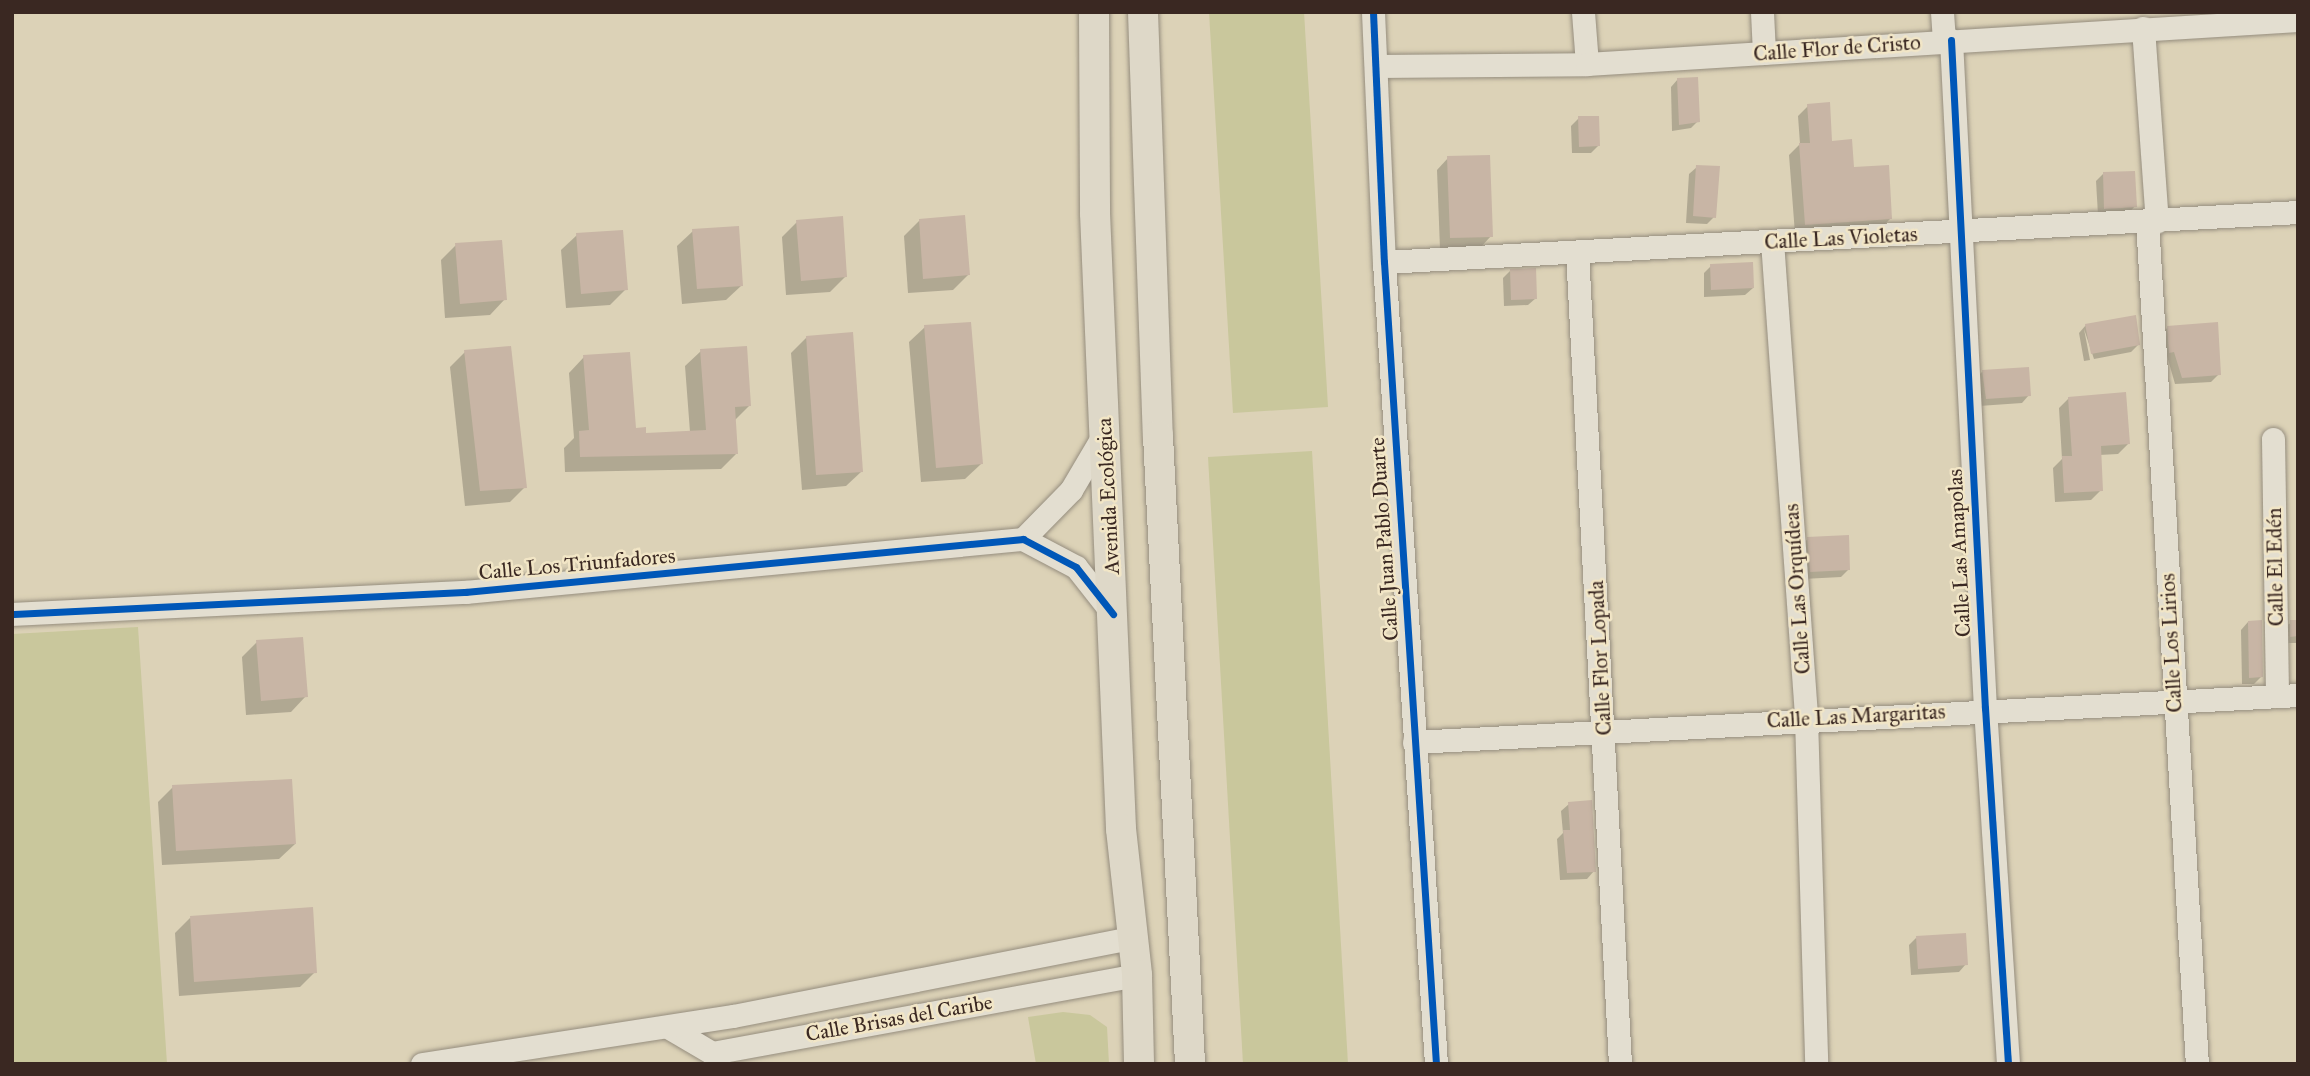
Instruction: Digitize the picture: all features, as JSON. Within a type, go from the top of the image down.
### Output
[{"type":"main road","name":"Avenida Ecológica","points":[[1094,12],[1095,214],[1121,828],[1137,975],[1139,1064]]},
{"type":"main road","points":[[1143,12],[1157,436],[1190,1064]]},
{"type":"street","name":"Calle Juan Pablo Duarte","points":[[1373,12],[1384,262],[1436,1064]]},
{"type":"street","points":[[1583,12],[1587,64]]},
{"type":"street","points":[[1762,12],[1765,54]]},
{"type":"street","name":"Calle Las Amapolas","points":[[1942,12],[1948,41],[1985,708],[2008,1064]]},
{"type":"street","name":"Calle Flor de Cristo","points":[[1377,66],[1587,64],[1948,41],[2137,23],[2275,17],[2298,20]]},
{"type":"street","name":"Calle Los Lirios","points":[[2137,23],[2152,221],[2174,699],[2197,1064]]},
{"type":"street","name":"Calle Las Violetas","points":[[1384,262],[2298,212]]},
{"type":"street","name":"Calle Las Orquídeas","points":[[1772,241],[1806,718],[1816,1064]]},
{"type":"street","name":"Calle Flor Lopada","points":[[1577,252],[1620,1064]]},
{"type":"street","points":[[1105,432],[1071,490],[1023,539],[1076,567],[1113,614]]},
{"type":"street","name":"Calle El Edén","points":[[2273,439],[2287,695]]},
{"type":"street","name":"Calle Los Triunfadores","points":[[12,614],[465,592],[1023,539]]},
{"type":"street","name":"Calle Las Margaritas","points":[[1414,742],[1985,708],[2287,695]]},
{"type":"street","name":"Calle Brisas del Caribe","points":[[422,1064],[486,1058],[668,1027],[1134,937]]},
{"type":"street","name":"Calle Brisas del Caribe","points":[[668,1027],[712,1053],[1137,975]]},
{"type":"shaded area","points":[[1209,12],[1304,12],[1328,407],[1233,413]]},
{"type":"shaded area","points":[[1312,451],[1348,1064],[1243,1064],[1208,457]]},
{"type":"shaded area","points":[[138,627],[167,1064],[12,1064],[12,634]]},
{"type":"shaded area","points":[[1063,1012],[1090,1015],[1107,1027],[1109,1064],[1036,1064],[1028,1017]]},
{"type":"building","points":[[1698,77],[1700,122],[1679,125],[1677,78]]},
{"type":"building","points":[[1830,102],[1832,141],[1852,139],[1854,167],[1889,165],[1892,219],[1805,225],[1799,143],[1810,143],[1807,104]]},
{"type":"building","points":[[1578,116],[1599,116],[1600,146],[1579,147]]},
{"type":"building","points":[[1490,155],[1493,237],[1450,238],[1447,156]]},
{"type":"building","points":[[1696,165],[1720,166],[1716,218],[1693,216]]},
{"type":"building","points":[[2135,171],[2137,207],[2104,209],[2103,172]]},
{"type":"building","points":[[965,215],[970,275],[923,279],[919,219]]},
{"type":"building","points":[[843,216],[847,277],[801,281],[796,220]]},
{"type":"building","points":[[739,226],[743,286],[697,289],[692,229]]},
{"type":"building","points":[[623,230],[628,290],[581,294],[576,233]]},
{"type":"building","points":[[502,240],[507,300],[460,304],[455,243]]},
{"type":"building","points":[[1753,262],[1754,288],[1711,290],[1710,264]]},
{"type":"building","points":[[1536,268],[1537,299],[1511,300],[1510,269]]},
{"type":"building","points":[[2136,315],[2140,345],[2091,354],[2085,324]]},
{"type":"building","points":[[971,322],[983,464],[936,468],[924,325]]},
{"type":"building","points":[[2218,322],[2221,375],[2182,378],[2174,352],[2169,353],[2167,326]]},
{"type":"building","points":[[853,332],[863,472],[816,475],[806,336]]},
{"type":"building","points":[[511,346],[527,488],[480,491],[464,350]]},
{"type":"building","points":[[747,346],[751,406],[735,407],[738,454],[580,457],[579,431],[589,430],[583,355],[630,352],[636,428],[646,427],[646,433],[706,430],[700,349]]},
{"type":"building","points":[[2029,367],[2031,396],[1986,399],[1982,370]]},
{"type":"building","points":[[2126,392],[2130,444],[2101,446],[2103,491],[2064,493],[2062,456],[2072,456],[2068,397]]},
{"type":"building","points":[[1849,535],[1850,570],[1810,572],[1807,537]]},
{"type":"building","points":[[2262,620],[2263,677],[2249,678],[2248,621]]},
{"type":"building","points":[[2290,620],[2298,620],[2298,636],[2290,637]]},
{"type":"building","points":[[303,637],[308,697],[261,701],[256,640]]},
{"type":"building","points":[[292,779],[296,844],[176,851],[172,785]]},
{"type":"building","points":[[1592,800],[1596,872],[1567,873],[1563,830],[1570,830],[1568,802]]},
{"type":"building","points":[[313,907],[317,973],[194,982],[190,916]]},
{"type":"building","points":[[1966,933],[1968,965],[1918,969],[1916,936]]},
{"type":"cycle path","points":[[1373,12],[1384,262],[1436,1064]]},
{"type":"cycle path","points":[[1951,40],[1985,708],[2008,1064]]},
{"type":"cycle path","points":[[12,614],[465,592],[1023,539],[1076,567],[1113,614]]}]
